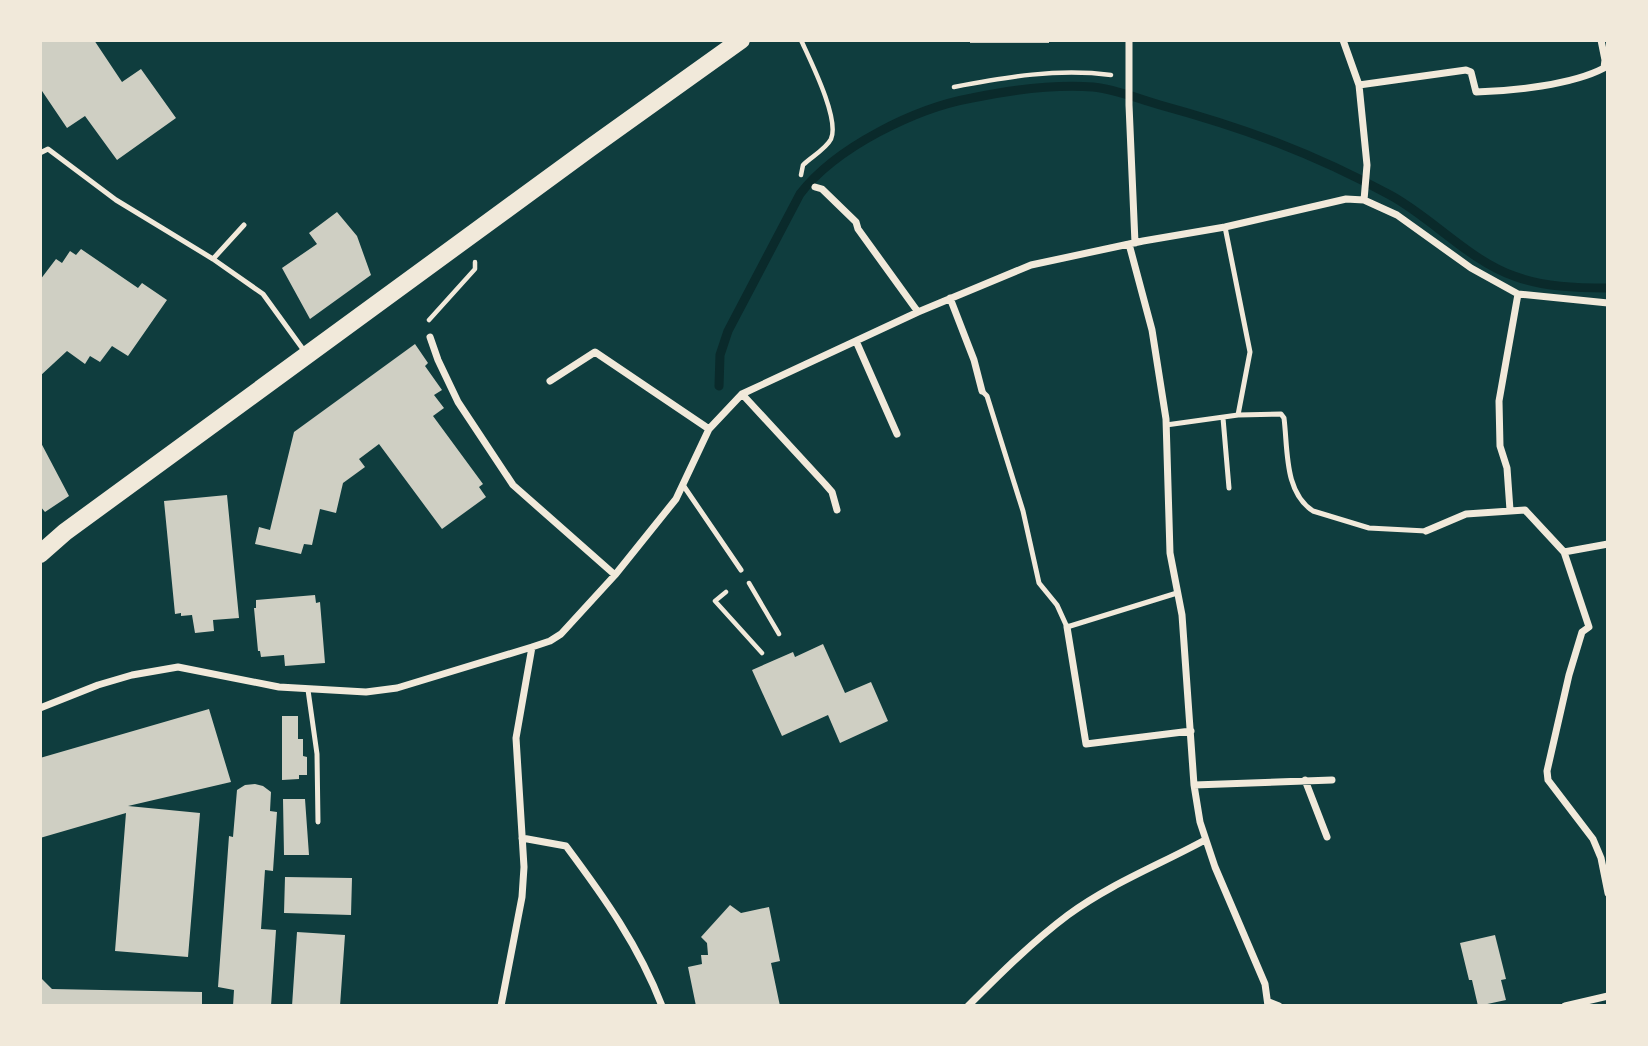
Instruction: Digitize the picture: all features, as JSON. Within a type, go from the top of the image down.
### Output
[{"type":"main road","points":[[40,554],[65,532],[306,355],[741,40]]},
{"type":"street","points":[[1129,40],[1132,243],[1152,330],[1166,425],[1170,553],[1182,615],[1194,785],[1205,840],[1265,984],[1268,1004],[1279,1006]]},
{"type":"street","points":[[1343,40],[1359,85],[1367,174],[1364,195]]},
{"type":"street","points":[[1359,85],[1466,70],[1471,72],[1476,92],[1532,88],[1587,75],[1604,68],[1601,40]]},
{"type":"street","points":[[815,187],[822,189],[856,222],[858,229],[918,312]]},
{"type":"street","points":[[40,708],[98,685],[132,675],[178,667],[308,690],[366,692],[397,688],[550,641],[561,634],[615,575],[676,499],[709,429],[742,394],[918,312],[1031,265],[1364,195],[1471,268],[1518,294],[1608,303]]},
{"type":"street","points":[[1510,510],[1507,468],[1500,446],[1499,401],[1518,294]]},
{"type":"street","points":[[950,298],[974,360],[982,391]]},
{"type":"street","points":[[430,337],[458,402],[513,485],[615,575]]},
{"type":"street","points":[[856,341],[897,434]]},
{"type":"street","points":[[550,380],[595,352],[709,429]]},
{"type":"street","points":[[742,394],[832,492],[837,510]]},
{"type":"street","points":[[1426,531],[1466,514],[1525,510],[1564,552],[1589,626],[1582,632],[1547,771],[1548,780],[1597,847],[1608,893]]},
{"type":"street","points":[[1564,552],[1608,544]]},
{"type":"street","points":[[1067,626],[1086,744],[1191,731]]},
{"type":"street","points":[[501,1006],[520,912],[524,867],[516,738],[532,647]]},
{"type":"street","points":[[1305,780],[1326,837]]},
{"type":"street","points":[[1194,785],[1332,780]]},
{"type":"street","points":[[522,838],[566,846],[615,912],[650,975],[662,1006]]},
{"type":"street","points":[[968,1006],[1015,960],[1068,915],[1133,876],[1205,840]]},
{"type":"street","points":[[1565,1006],[1608,996]]},
{"type":"lane","points":[[40,153],[48,149],[116,200],[213,259],[263,294],[306,355]]},
{"type":"lane","points":[[213,259],[244,225]]},
{"type":"lane","points":[[1225,226],[1250,352],[1238,415]]},
{"type":"lane","points":[[982,391],[987,396],[1023,510],[1039,583],[1057,605],[1067,626],[1177,593]]},
{"type":"lane","points":[[1166,425],[1238,415],[1276,413],[1284,418],[1294,492],[1313,511],[1369,528],[1426,531]]},
{"type":"lane","points":[[1223,418],[1229,488]]},
{"type":"lane","points":[[683,485],[741,570]]},
{"type":"lane","points":[[308,690],[317,754],[318,822]]},
{"type":"path","points":[[801,40],[817,75],[834,127],[829,142],[803,165],[803,178]]},
{"type":"path","points":[[954,87],[1046,72],[1083,72],[1129,78]]},
{"type":"path","points":[[430,337],[429,320],[475,269],[475,258]]},
{"type":"path","points":[[741,570],[779,634]]},
{"type":"path","points":[[726,592],[715,601],[762,653]]},
{"type":"building","points":[[40,40],[94,40],[122,82],[141,69],[176,118],[117,160],[85,116],[67,128],[40,88]]},
{"type":"building","points":[[970,40],[1049,40],[1049,43],[970,43]]},
{"type":"building","points":[[337,212],[357,236],[371,275],[310,319],[282,268],[317,244],[309,233]]},
{"type":"building","points":[[81,249],[138,288],[142,283],[167,300],[128,356],[112,346],[100,362],[90,356],[85,364],[67,351],[40,376],[40,280],[56,259],[62,263],[70,251],[76,255]]},
{"type":"building","points":[[415,344],[428,363],[425,366],[442,390],[434,395],[444,408],[433,416],[483,484],[479,487],[486,497],[442,529],[379,444],[359,459],[365,467],[343,483],[336,513],[320,509],[312,545],[304,544],[301,554],[255,544],[259,527],[270,530],[294,432]]},
{"type":"building","points":[[40,441],[69,496],[45,512],[40,506]]},
{"type":"building","points":[[227,495],[239,618],[213,620],[214,631],[195,633],[192,615],[175,614],[164,501]]},
{"type":"building","points":[[315,595],[316,603],[320,602],[325,663],[285,666],[284,655],[261,657],[258,651],[254,608],[256,600]]},
{"type":"building","points":[[823,644],[845,693],[871,682],[888,721],[840,743],[828,715],[782,736],[752,670],[793,652],[795,657]]},
{"type":"building","points":[[209,709],[231,782],[128,806],[200,813],[188,957],[115,951],[126,813],[40,838],[40,758]]},
{"type":"building","points":[[282,716],[298,716],[298,739],[303,739],[303,756],[307,757],[307,775],[299,775],[299,779],[282,780]]},
{"type":"building","points":[[255,784],[271,792],[270,811],[277,812],[273,871],[265,870],[261,929],[276,930],[271,1006],[233,1006],[234,990],[218,987],[229,836],[233,837],[237,790],[245,785]]},
{"type":"building","points":[[283,799],[305,799],[309,855],[284,855]]},
{"type":"building","points":[[285,877],[352,878],[351,915],[284,913]]},
{"type":"building","points":[[730,905],[741,913],[769,907],[780,961],[771,963],[780,1006],[696,1006],[688,967],[702,964],[701,955],[708,955],[707,943],[701,937]]},
{"type":"building","points":[[297,932],[345,935],[340,1006],[292,1006]]},
{"type":"building","points":[[1495,935],[1506,979],[1501,980],[1506,1000],[1478,1006],[1460,943]]},
{"type":"building","points":[[40,977],[52,989],[202,992],[202,1006],[40,1006]]},
{"type":"waterway","points":[[719,386],[720,355],[728,331],[800,194],[815,177],[855,146],[902,120],[950,103],[1032,88],[1078,86],[1110,90],[1249,133],[1306,154],[1390,195],[1466,250],[1514,276],[1548,285],[1608,288]]}]
